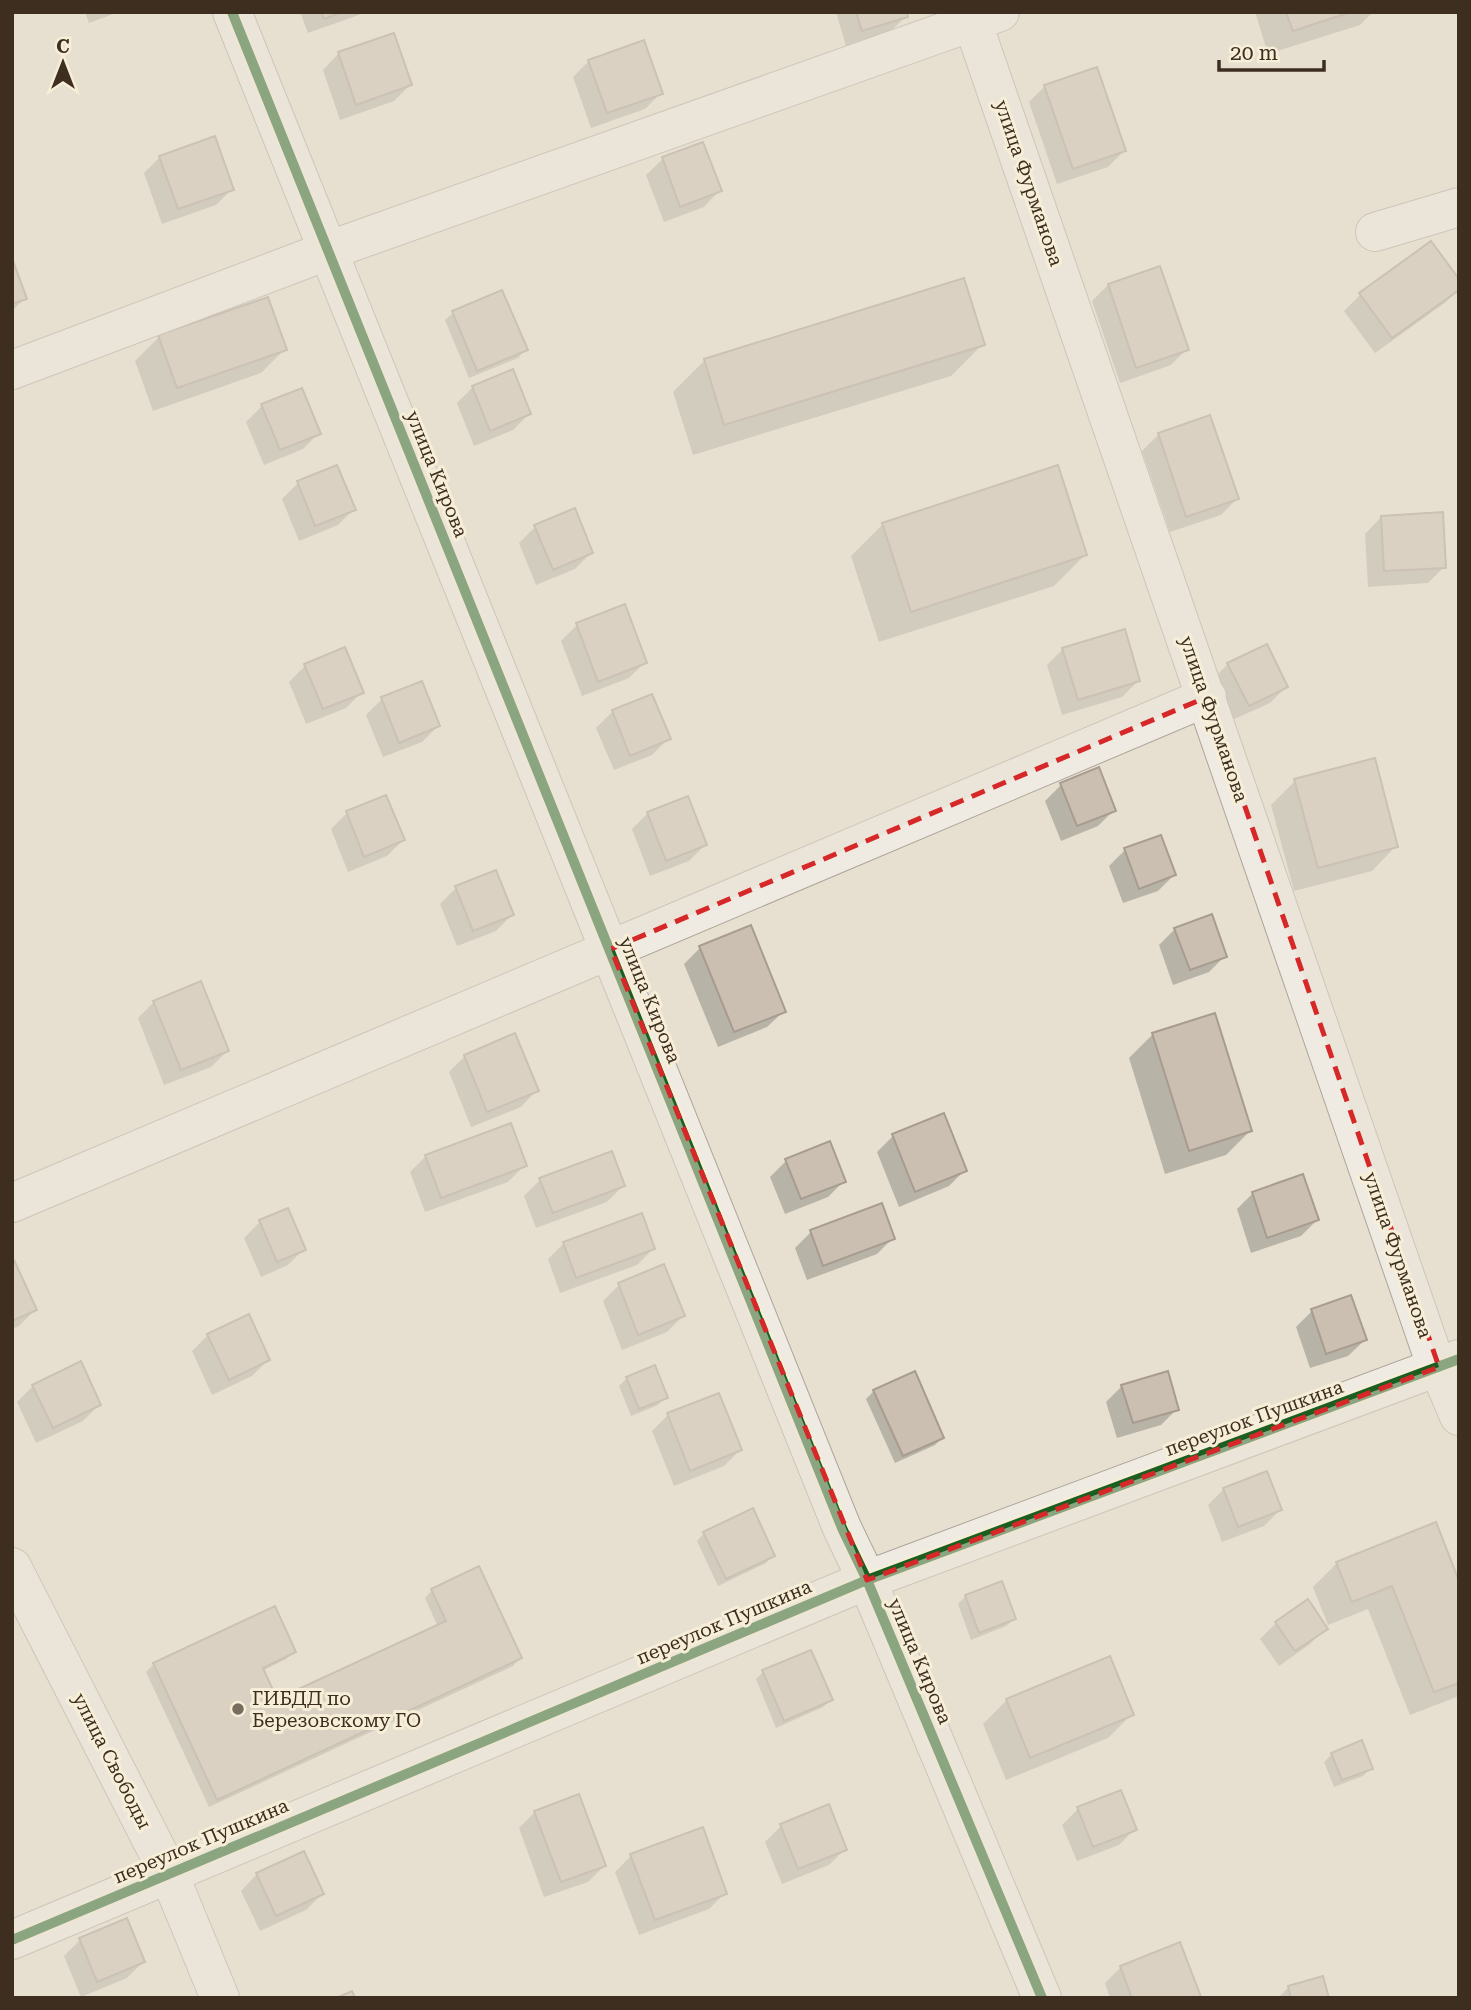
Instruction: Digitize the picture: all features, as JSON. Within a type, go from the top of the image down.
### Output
[{"type":"street","name":"улица Кирова","points":[[232,12],[842,1528],[867,1580],[1042,1998]]},
{"type":"street","points":[[12,370],[327,251],[980,15]]},
{"type":"street","name":"улица Фурманова","points":[[980,15],[1207,697],[1425,1335],[1449,1363],[1459,1416]]},
{"type":"street","points":[[1375,232],[1459,207]]},
{"type":"street","points":[[12,1203],[1207,697]]},
{"type":"street","name":"переулок Пушкина","points":[[12,1940],[867,1580],[1449,1363]]},
{"type":"street","name":"улица Свободы","points":[[12,1567],[169,1874],[220,1998]]},
{"type":"highlighted area","points":[[1207,697],[1439,1367],[867,1580],[611,949]]},
{"type":"building","points":[[321,12],[342,12],[324,19]]},
{"type":"building","points":[[856,12],[907,12],[908,17],[862,31]]},
{"type":"building","points":[[1286,12],[1351,12],[1293,31]]},
{"type":"building","points":[[394,33],[412,85],[356,105],[338,52]]},
{"type":"building","points":[[644,40],[663,94],[607,113],[588,60]]},
{"type":"building","points":[[1097,67],[1126,151],[1073,169],[1044,85]]},
{"type":"building","points":[[215,136],[234,190],[178,209],[159,156]]},
{"type":"building","points":[[703,142],[722,191],[680,207],[662,157]]},
{"type":"building","points":[[1431,241],[1459,279],[1459,290],[1392,338],[1359,293]]},
{"type":"building","points":[[12,258],[27,299],[12,304]]},
{"type":"building","points":[[1160,266],[1189,350],[1136,368],[1108,284]]},
{"type":"building","points":[[964,278],[985,345],[724,425],[704,359]]},
{"type":"building","points":[[502,290],[528,350],[477,371],[452,311]]},
{"type":"building","points":[[268,297],[287,350],[177,388],[158,335]]},
{"type":"building","points":[[513,369],[531,414],[490,431],[472,386]]},
{"type":"building","points":[[302,388],[321,434],[280,450],[261,404]]},
{"type":"building","points":[[1210,415],[1239,499],[1186,517],[1158,433]]},
{"type":"building","points":[[337,465],[356,510],[315,526],[297,481]]},
{"type":"building","points":[[1058,465],[1087,555],[911,612],[882,523]]},
{"type":"building","points":[[575,508],[593,553],[553,570],[534,525]]},
{"type":"building","points":[[1443,512],[1446,568],[1384,571],[1381,516]]},
{"type":"building","points":[[625,604],[647,663],[598,682],[576,623]]},
{"type":"building","points":[[1125,629],[1140,681],[1078,700],[1062,648]]},
{"type":"building","points":[[1267,644],[1288,687],[1249,706],[1227,663]]},
{"type":"building","points":[[345,647],[364,693],[323,709],[304,664]]},
{"type":"building","points":[[422,681],[440,726],[399,743],[381,697]]},
{"type":"building","points":[[652,694],[671,739],[630,756],[612,710]]},
{"type":"building","points":[[1375,758],[1398,847],[1318,868],[1294,779]]},
{"type":"building","points":[[1099,767],[1116,811],[1077,826],[1060,783]]},
{"type":"building","points":[[386,795],[405,840],[364,857],[346,811]]},
{"type":"building","points":[[688,796],[707,845],[666,861],[647,812]]},
{"type":"building","points":[[1161,835],[1176,875],[1139,889],[1124,848]]},
{"type":"building","points":[[496,870],[514,915],[473,931],[455,886]]},
{"type":"building","points":[[1212,914],[1227,957],[1190,970],[1174,928]]},
{"type":"building","points":[[751,925],[786,1012],[734,1032],[699,946]]},
{"type":"building","points":[[201,981],[229,1051],[181,1070],[153,1001]]},
{"type":"building","points":[[1215,1013],[1252,1131],[1189,1151],[1152,1033]]},
{"type":"building","points":[[515,1033],[539,1091],[487,1112],[464,1055]]},
{"type":"building","points":[[944,1113],[967,1171],[915,1192],[892,1134]]},
{"type":"building","points":[[511,1123],[527,1166],[441,1198],[425,1155]]},
{"type":"building","points":[[830,1141],[846,1182],[801,1199],[785,1159]]},
{"type":"building","points":[[612,1151],[625,1186],[553,1213],[539,1178]]},
{"type":"building","points":[[1303,1174],[1319,1220],[1267,1238],[1252,1192]]},
{"type":"building","points":[[882,1203],[895,1239],[823,1266],[810,1230]]},
{"type":"building","points":[[288,1208],[306,1250],[277,1262],[259,1220]]},
{"type":"building","points":[[642,1213],[655,1249],[576,1278],[563,1242]]},
{"type":"building","points":[[14,1260],[37,1310],[12,1321],[12,1261]]},
{"type":"building","points":[[664,1264],[685,1316],[638,1335],[618,1283]]},
{"type":"building","points":[[1351,1295],[1367,1340],[1326,1354],[1311,1309]]},
{"type":"building","points":[[249,1314],[270,1360],[229,1380],[207,1334]]},
{"type":"building","points":[[81,1361],[101,1405],[53,1428],[32,1385]]},
{"type":"building","points":[[655,1365],[668,1398],[639,1409],[626,1377]]},
{"type":"building","points":[[915,1371],[944,1438],[903,1456],[873,1390]]},
{"type":"building","points":[[1168,1371],[1179,1410],[1133,1423],[1121,1385]]},
{"type":"building","points":[[719,1393],[742,1450],[690,1471],[667,1413]]},
{"type":"building","points":[[1267,1471],[1282,1510],[1238,1527],[1223,1488]]},
{"type":"building","points":[[753,1508],[775,1556],[726,1579],[703,1532]]},
{"type":"building","points":[[1436,1522],[1459,1581],[1459,1683],[1434,1692],[1392,1586],[1352,1602],[1336,1562]]},
{"type":"building","points":[[479,1566],[522,1658],[217,1800],[153,1663],[275,1606],[296,1652],[263,1668],[277,1699],[446,1621],[431,1589]]},
{"type":"building","points":[[1002,1581],[1016,1619],[979,1633],[965,1595]]},
{"type":"building","points":[[1308,1599],[1328,1629],[1295,1651],[1275,1622]]},
{"type":"building","points":[[811,1650],[833,1700],[784,1721],[762,1670]]},
{"type":"building","points":[[1110,1656],[1134,1715],[1030,1758],[1006,1699]]},
{"type":"building","points":[[1362,1740],[1373,1769],[1342,1780],[1331,1753]]},
{"type":"building","points":[[1121,1790],[1137,1830],[1093,1847],[1077,1807]]},
{"type":"building","points":[[579,1794],[606,1866],[561,1882],[534,1811]]},
{"type":"building","points":[[829,1804],[847,1850],[798,1869],[780,1824]]},
{"type":"building","points":[[703,1827],[727,1894],[655,1920],[630,1854]]},
{"type":"building","points":[[304,1851],[324,1894],[276,1916],[256,1873]]},
{"type":"building","points":[[127,1918],[145,1962],[97,1982],[79,1938]]},
{"type":"building","points":[[1180,1942],[1201,1997],[1132,1998],[1120,1966]]},
{"type":"building","points":[[1323,1976],[1329,1998],[1291,1998],[1288,1986]]},
{"type":"building","points":[[352,1991],[355,1998],[336,1998]]},
{"type":"cycle path","points":[[232,12],[842,1528],[867,1580],[1042,1998]]},
{"type":"cycle path","points":[[12,1940],[867,1580],[1459,1359]]},
{"type":"place","name":"ГИБДД по Березовскому ГО","points":[[238,1709]]}]
